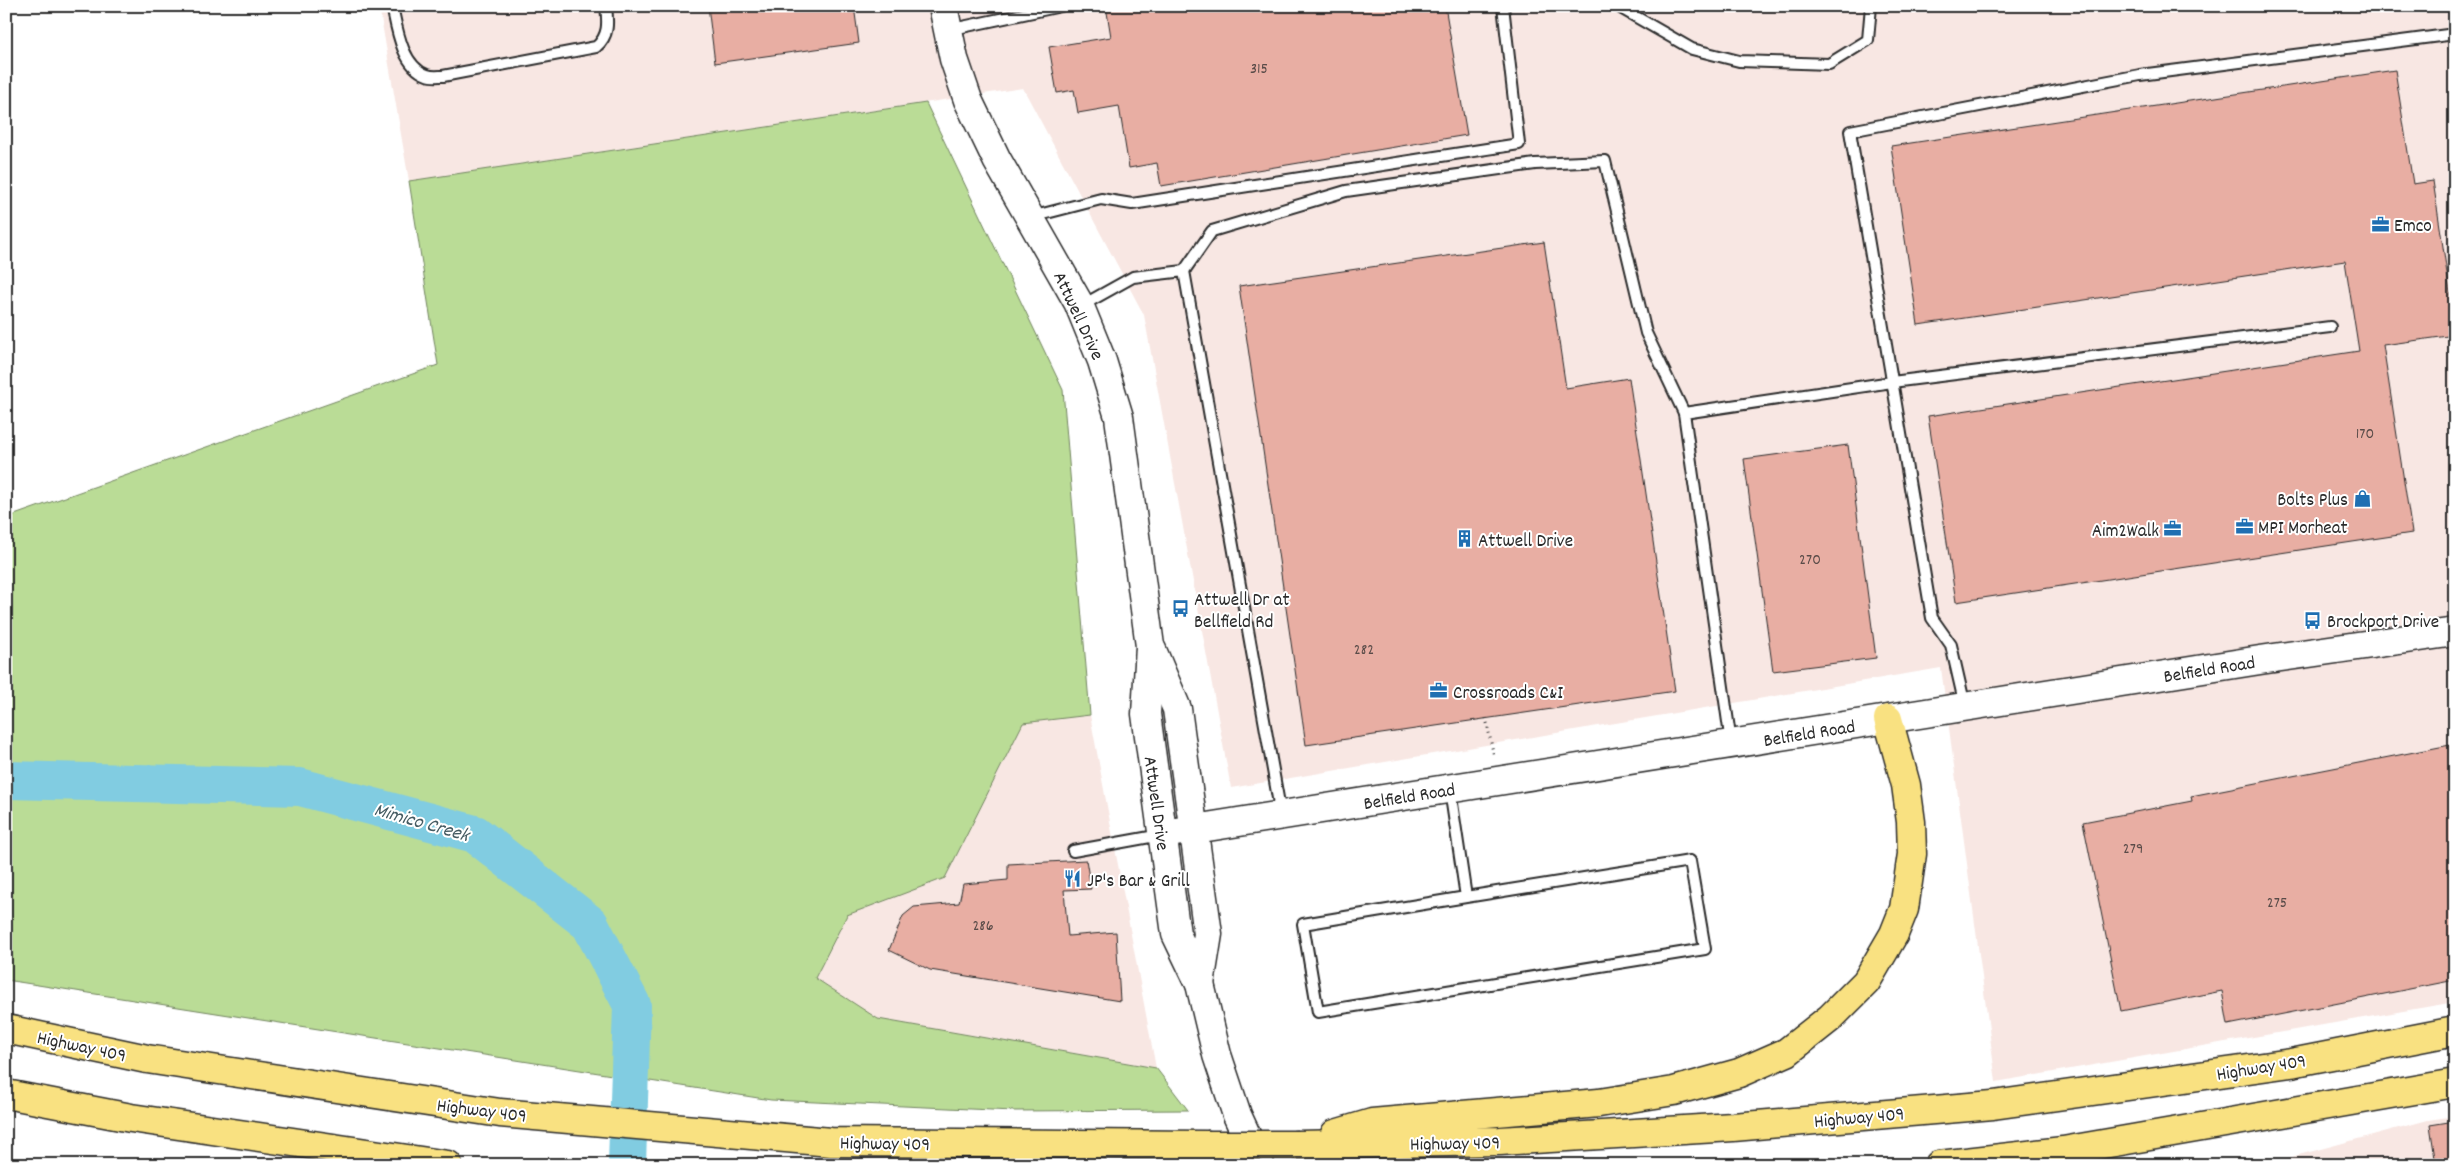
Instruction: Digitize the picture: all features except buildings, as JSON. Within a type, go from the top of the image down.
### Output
[{"type":"highway","points":[[1298,1145],[1372,1123],[1599,1103],[1674,1091],[1738,1073],[1787,1052],[1830,1018],[1866,982],[1894,934],[1904,909],[1912,854],[1911,822],[1906,784],[1888,719]]},
{"type":"highway","name":"Highway 409","points":[[6,1029],[147,1059],[500,1112],[831,1142],[1207,1145],[1500,1141],[1732,1127],[1993,1105],[2291,1063],[2455,1031]]},
{"type":"highway","points":[[1939,1165],[2063,1151],[2455,1083]]},
{"type":"highway","points":[[6,1094],[131,1118],[448,1165]]},
{"type":"main road","name":"Attwell Drive","points":[[945,18],[968,100],[997,160],[1080,306],[1102,362],[1119,417],[1150,646],[1146,714],[1176,934],[1200,984],[1217,1055],[1231,1098],[1260,1165]]},
{"type":"main road","name":"Belfield Road","points":[[1163,834],[1888,719],[2455,632]]},
{"type":"main road","name":"Attwell Drive","points":[[1150,646],[1177,709],[1208,934],[1200,984]]},
{"type":"lane","points":[[392,6],[406,54],[416,68],[428,76],[444,76],[596,47],[603,41],[606,32],[608,21],[606,6]]},
{"type":"lane","points":[[945,18],[1061,6]]},
{"type":"lane","points":[[1030,218],[1101,199],[1132,204],[1519,144],[1503,6]]},
{"type":"lane","points":[[1617,6],[1692,49],[1739,61],[1829,64],[1868,40],[1871,6]]},
{"type":"lane","points":[[1965,707],[1951,645],[1932,618],[1850,131],[2140,75],[2455,34]]},
{"type":"lane","points":[[1281,816],[1184,271],[1212,232],[1346,191],[1535,164],[1606,161],[1646,333],[1684,413],[1731,744]]},
{"type":"lane","points":[[1080,306],[1133,276],[1184,271]]},
{"type":"lane","points":[[1684,413],[1892,382],[2330,327]]},
{"type":"lane","points":[[1450,789],[1466,897]]},
{"type":"lane","points":[[1073,851],[1163,834]]},
{"type":"lane","points":[[1690,861],[1705,949],[1318,1012],[1303,924],[1466,897],[1690,861]]},
{"type":"path","points":[[1486,718],[1498,781]]},
{"type":"shaded area","points":[[379,6],[2455,6],[2455,475],[2450,489],[2455,546],[2455,1002],[1996,1082],[1941,668],[1231,788],[1144,315],[1023,88],[409,181]]},
{"type":"shaded area","points":[[1090,715],[1156,1068],[878,1019],[815,978],[847,915],[945,878],[1023,723]]},
{"type":"shaded area","points":[[2455,1116],[2455,1165],[2262,1165],[2428,1120]]},
{"type":"green space","points":[[926,103],[1063,390],[1090,715],[1023,723],[945,878],[847,915],[815,978],[878,1019],[1156,1068],[1188,1110],[1014,1111],[771,1100],[6,980],[6,518],[438,365],[409,181]]},
{"type":"waterway","name":"Mimico Creek","points":[[6,780],[300,787],[475,834],[590,924],[632,1005],[627,1165]]},
{"type":"place","name":"Emco","points":[[2380,224]]},
{"type":"place","name":"Bolts Plus","points":[[2362,498]]},
{"type":"place","name":"MPI Morheat","points":[[2244,526]]},
{"type":"place","name":"Aim2Walk","points":[[2173,529]]},
{"type":"place","name":"Attwell Drive","points":[[1464,539]]},
{"type":"place","name":"Attwell Dr at Bellfield Rd","points":[[1180,609]]},
{"type":"place","name":"Brockport Drive","points":[[2313,620]]},
{"type":"place","name":"Crossroads C&I","points":[[1439,691]]},
{"type":"place","name":"JP's Bar & Grill","points":[[1073,879]]}]
